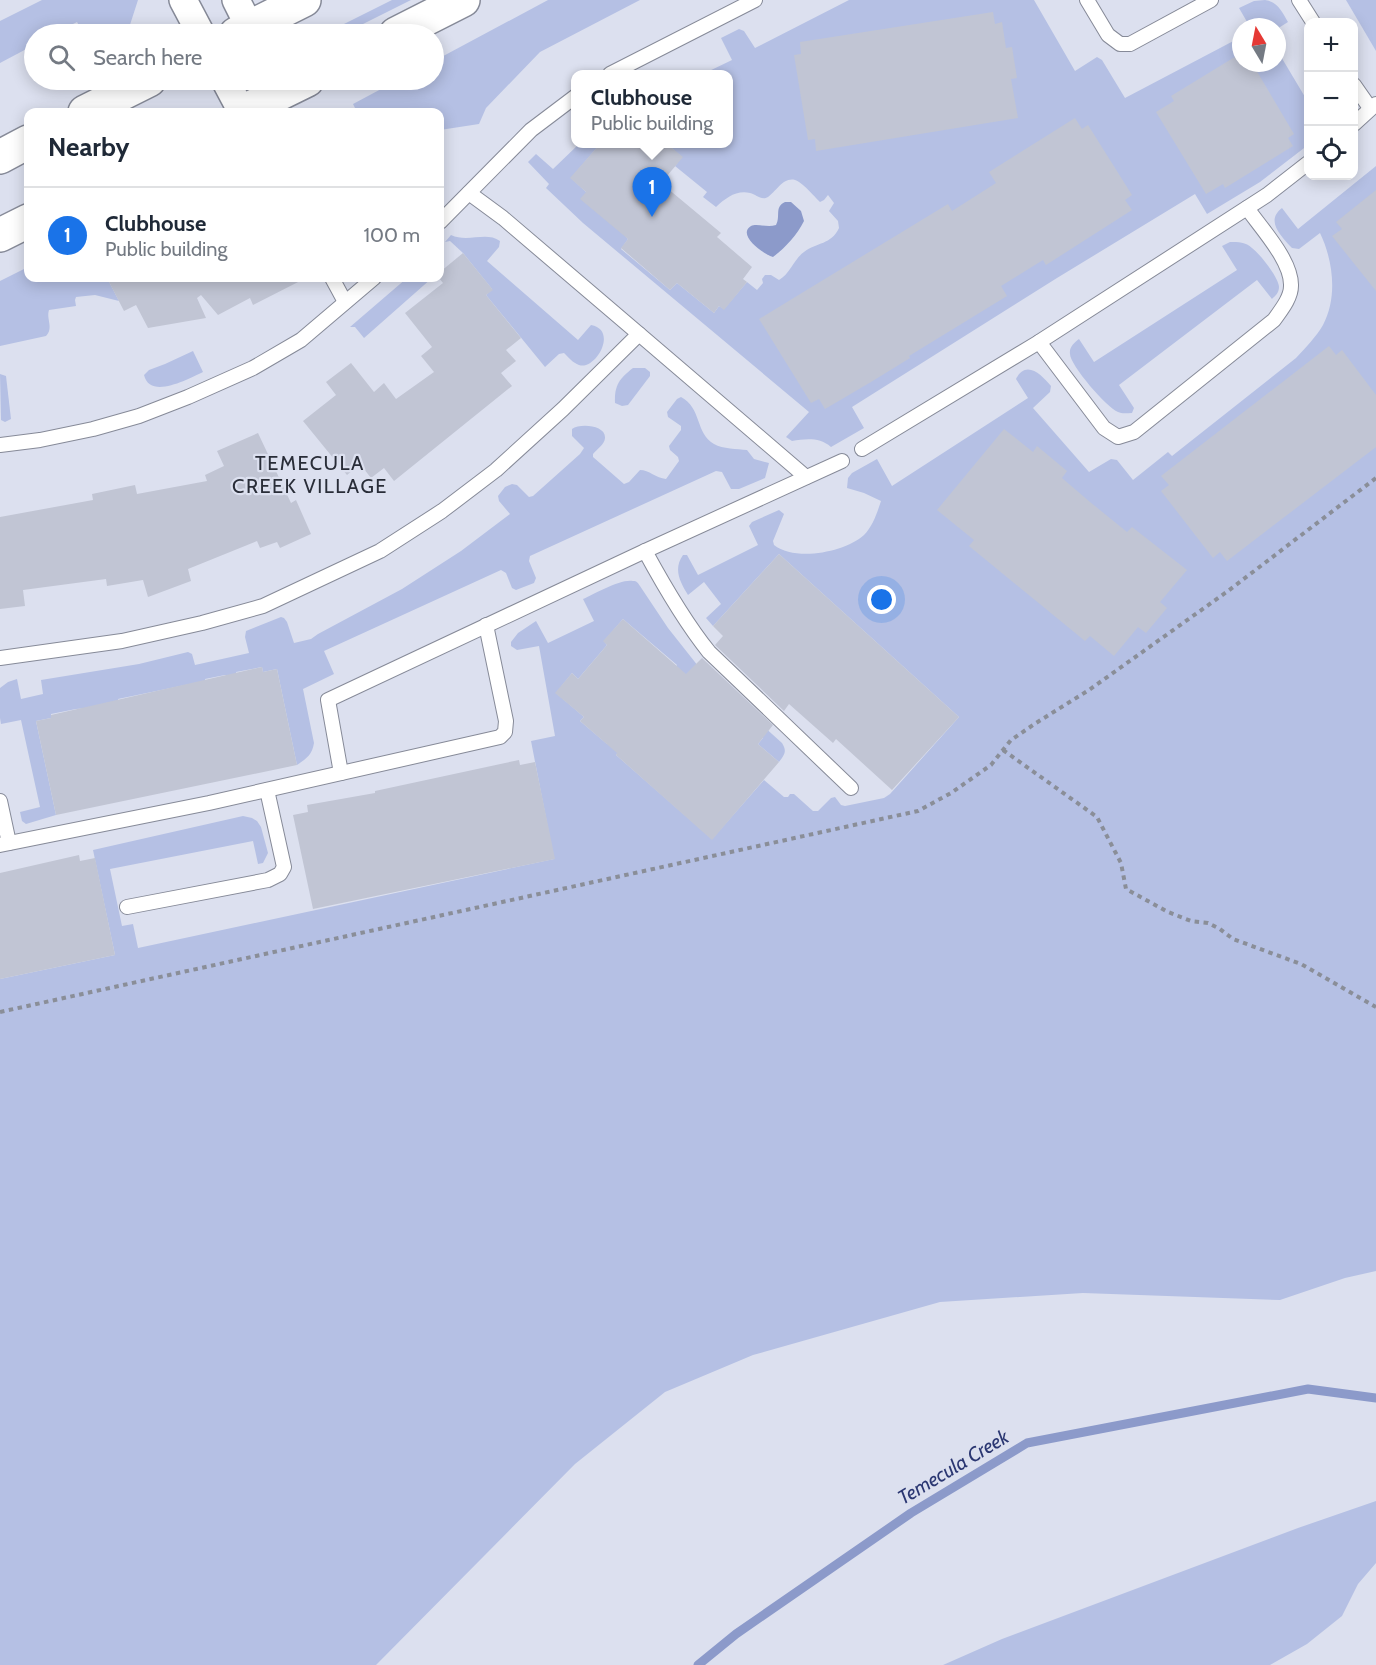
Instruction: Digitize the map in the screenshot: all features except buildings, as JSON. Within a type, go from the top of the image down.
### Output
[{"type":"main road","points":[[244,24],[304,0]]},
{"type":"main road","points":[[416,24],[464,0]]},
{"type":"main road","points":[[94,108],[129,90]]},
{"type":"main road","points":[[249,108],[277,92]]},
{"type":"main road","points":[[0,157],[24,144]]},
{"type":"main road","points":[[0,235],[24,223]]},
{"type":"street","points":[[183,0],[196,24]]},
{"type":"street","points":[[230,90],[240,108]]},
{"type":"lane","points":[[620,70],[755,0]]},
{"type":"lane","points":[[1087,0],[1108,35],[1120,44],[1130,44],[1203,2]]},
{"type":"lane","points":[[1299,0],[1310,18]]},
{"type":"lane","points":[[1358,90],[1373,106],[1358,120]]},
{"type":"lane","points":[[444,218],[531,130],[571,100]]},
{"type":"lane","points":[[862,448],[1039,342],[1247,208],[1304,166]]},
{"type":"lane","points":[[469,193],[503,218],[806,477]]},
{"type":"lane","points":[[1039,342],[1104,428],[1118,437],[1134,432],[1274,320],[1285,303],[1291,287],[1288,269],[1247,208]]},
{"type":"lane","points":[[334,282],[345,302]]},
{"type":"lane","points":[[0,445],[40,440],[93,429],[139,416],[254,368],[301,340],[368,282]]},
{"type":"lane","points":[[0,658],[123,641],[233,615],[263,606],[380,551],[442,511],[496,470],[563,409],[639,333]]},
{"type":"lane","points":[[341,773],[328,700],[842,460]]},
{"type":"lane","points":[[645,550],[690,629],[710,652],[851,788]]},
{"type":"lane","points":[[0,801],[4,844],[267,790],[500,737],[506,732],[506,721],[486,625]]},
{"type":"lane","points":[[128,907],[268,880],[280,874],[284,867],[267,790]]},
{"type":"path","points":[[0,1012],[918,811],[951,793],[991,765],[1011,740],[1019,734],[1089,690],[1228,591],[1376,478]]},
{"type":"path","points":[[1003,750],[1096,817],[1121,863],[1126,889],[1168,912],[1191,921],[1208,923],[1233,939],[1300,964],[1376,1007]]},
{"type":"shaded area","points":[[42,0],[138,0],[130,24],[78,24],[77,22],[73,24],[24,24],[24,50],[0,63],[0,21]]},
{"type":"shaded area","points":[[392,0],[411,0],[363,24],[344,24]]},
{"type":"shaded area","points":[[548,0],[640,0],[540,52],[486,108],[479,124],[444,129],[444,108],[355,108],[353,104],[379,90],[444,90],[444,56]]},
{"type":"shaded area","points":[[849,0],[1034,0],[1075,71],[1097,57],[1102,60],[1125,98],[1232,42],[1232,72],[1286,72],[1286,65],[1304,95],[1304,148],[1260,182],[1207,214],[1195,194],[852,407],[864,428],[831,447],[817,440],[792,441],[786,437],[809,412],[583,223],[546,188],[549,184],[528,162],[536,154],[553,169],[575,148],[597,148],[571,178],[628,239],[621,249],[670,290],[677,283],[714,313],[719,306],[724,309],[747,282],[757,290],[763,283],[762,279],[765,275],[771,275],[779,280],[804,252],[836,234],[839,228],[838,221],[829,211],[834,203],[828,195],[820,202],[801,183],[791,180],[783,183],[765,198],[745,192],[727,198],[716,207],[703,197],[707,192],[675,166],[682,157],[672,148],[733,148],[733,70],[711,70],[732,60],[721,38],[739,29],[744,31],[755,48]]},
{"type":"shaded area","points":[[1346,0],[1376,0],[1376,51],[1358,18]]},
{"type":"shaded area","points":[[1254,1],[1269,1],[1282,11],[1286,18],[1245,18],[1239,8]]},
{"type":"shaded area","points":[[1376,166],[1376,1271],[1345,1278],[1280,1300],[1083,1293],[940,1302],[753,1355],[665,1392],[575,1464],[376,1665],[0,1665],[0,979],[115,955],[93,850],[243,816],[257,821],[261,827],[268,853],[263,863],[258,864],[253,841],[110,869],[122,926],[133,924],[138,948],[554,859],[531,741],[555,736],[539,646],[517,650],[511,646],[511,642],[518,633],[536,621],[548,643],[594,621],[583,599],[615,584],[628,581],[638,583],[668,628],[702,671],[782,743],[785,750],[783,757],[779,762],[758,744],[763,738],[672,672],[677,665],[623,619],[604,641],[607,645],[578,679],[572,673],[556,693],[584,717],[580,721],[607,744],[623,746],[616,755],[712,839],[764,780],[784,797],[794,794],[813,811],[818,811],[835,797],[841,805],[845,806],[884,798],[959,717],[779,554],[713,626],[706,618],[721,604],[704,582],[688,595],[680,580],[678,570],[683,555],[687,555],[698,575],[758,545],[749,526],[752,522],[779,510],[784,514],[773,541],[774,545],[783,550],[807,554],[820,553],[856,541],[870,528],[881,501],[847,488],[848,478],[852,473],[877,459],[892,486],[1028,398],[1016,379],[1024,370],[1034,371],[1051,386],[1050,392],[1033,408],[1089,472],[1111,459],[1117,460],[1133,480],[1168,452],[1172,456],[1296,358],[1317,334],[1331,303],[1332,279],[1328,255],[1320,233],[1299,249],[1292,248],[1283,239],[1275,218],[1282,208],[1298,229]]},
{"type":"shaded area","points":[[785,202],[791,202],[801,211],[804,221],[790,241],[773,257],[753,244],[747,230],[753,225],[776,225],[780,206]]},
{"type":"shaded area","points":[[451,235],[464,238],[489,237],[500,241],[499,247],[487,261],[578,340],[591,325],[599,328],[604,341],[602,349],[592,362],[579,365],[564,353],[559,354],[545,367],[486,295],[492,289],[463,253],[450,241],[445,242]]},
{"type":"shaded area","points":[[1230,242],[1247,245],[1260,255],[1278,283],[1277,294],[1272,299],[1257,280],[1119,385],[1134,408],[1132,413],[1121,413],[1113,409],[1090,386],[1076,367],[1070,354],[1072,345],[1079,339],[1094,362],[1237,270],[1222,246]]},
{"type":"shaded area","points":[[24,269],[24,282],[109,282],[119,301],[95,295],[76,297],[76,306],[49,310],[50,327],[46,336],[0,346],[0,281]]},
{"type":"shaded area","points":[[402,282],[427,282],[364,338],[355,327],[350,327]]},
{"type":"shaded area","points":[[193,351],[203,372],[170,386],[154,386],[148,382],[144,375],[149,370]]},
{"type":"shaded area","points":[[633,368],[645,368],[650,372],[650,376],[628,405],[622,406],[615,403],[617,387],[621,379]]},
{"type":"shaded area","points":[[0,374],[6,376],[11,419],[5,422],[1,420]]},
{"type":"shaded area","points":[[681,397],[692,407],[704,434],[714,444],[747,450],[754,459],[769,463],[765,478],[739,489],[731,489],[722,472],[716,471],[530,556],[529,561],[536,578],[534,583],[516,590],[512,588],[506,573],[501,570],[324,651],[334,674],[303,689],[314,743],[312,751],[297,765],[277,669],[263,672],[262,667],[236,672],[237,678],[225,675],[205,679],[206,686],[195,683],[118,699],[119,705],[51,714],[51,718],[36,721],[56,815],[26,824],[22,821],[20,812],[40,807],[21,720],[1,724],[0,688],[8,682],[17,679],[21,699],[43,694],[41,680],[139,664],[188,652],[192,654],[195,665],[249,653],[245,637],[246,631],[281,617],[287,622],[294,643],[311,639],[402,589],[461,551],[510,514],[499,501],[498,496],[505,487],[512,484],[517,485],[529,497],[533,496],[584,448],[572,436],[572,429],[576,427],[592,426],[601,430],[605,440],[593,457],[624,484],[640,470],[666,479],[679,461],[669,446],[681,430],[681,426],[668,417],[667,412]]},
{"type":"shaded area","points":[[1376,1501],[1376,1563],[1358,1584],[1342,1616],[1307,1644],[1270,1665],[943,1665],[1002,1639]]},
{"type":"waterway","name":"Temecula Creek","points":[[698,1665],[736,1634],[911,1513],[1027,1443],[1308,1389],[1376,1398]]},
{"type":"place","name":"Clubhouse","points":[[652,217]]},
{"type":"district","name":"TEMECULA CREEK VILLAGE","points":[[310,474]]}]
